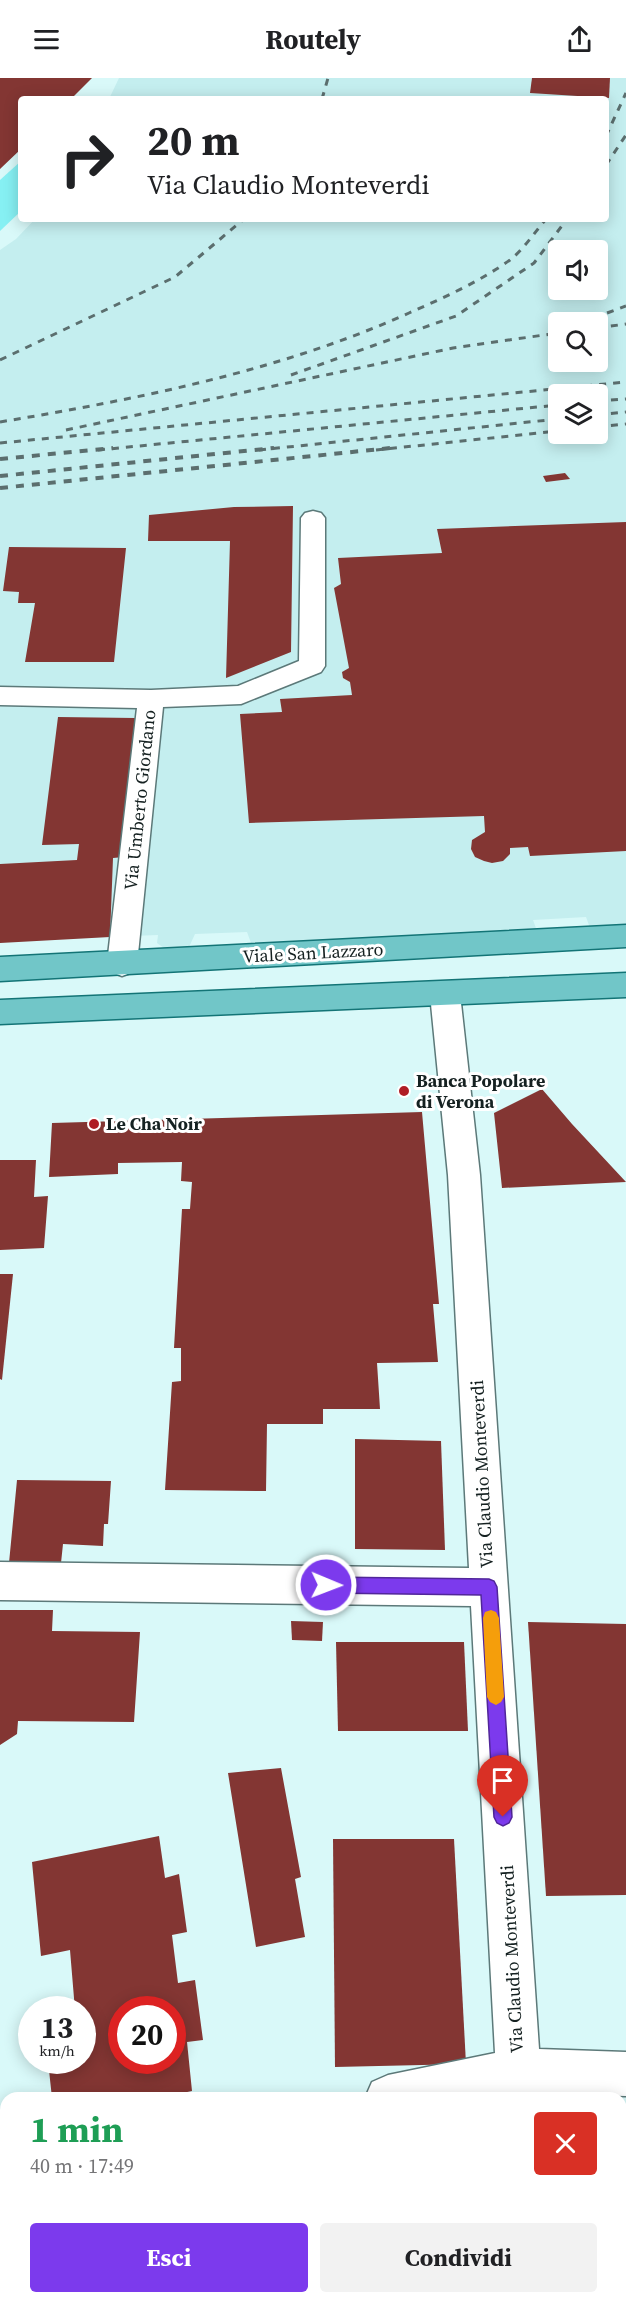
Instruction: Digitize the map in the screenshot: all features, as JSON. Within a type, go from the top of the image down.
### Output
[{"type":"main road","name":"Viale San Lazzaro","points":[[0,969],[626,936]]},
{"type":"main road","points":[[0,1012],[626,985]]},
{"type":"street","name":"Via Umberto Giordano","points":[[122,964],[151,699],[241,695],[312,666],[312,518]]},
{"type":"street","points":[[0,696],[151,699]]},
{"type":"street","name":"Via Claudio Monteverdi","points":[[445,994],[464,1175],[519,2085]]},
{"type":"street","points":[[0,1581],[489,1587]]},
{"type":"street","points":[[448,2092],[626,2074]]},
{"type":"shaded area","points":[[119,78],[626,78],[626,927],[590,928],[586,917],[533,920],[537,931],[304,942],[251,943],[247,932],[195,934],[189,947],[164,948],[157,943],[158,935],[0,941],[0,250],[16,239],[32,222],[609,222],[609,96],[110,96]]},
{"type":"shaded area","points":[[18,164],[18,214],[0,231],[0,180]]},
{"type":"building","points":[[0,78],[92,78],[74,96],[18,96],[18,152],[0,169]]},
{"type":"building","points":[[532,78],[610,78],[609,98],[609,96],[530,93]]},
{"type":"building","points":[[565,473],[570,479],[546,482],[543,476]]},
{"type":"building","points":[[293,506],[291,652],[226,678],[230,541],[148,541],[149,515],[234,507]]},
{"type":"building","points":[[626,522],[626,851],[530,856],[528,847],[510,848],[510,854],[503,861],[492,863],[475,857],[471,849],[472,840],[485,832],[484,816],[249,823],[240,714],[282,712],[280,699],[352,695],[350,682],[343,678],[342,672],[349,668],[334,588],[341,584],[338,558],[442,553],[437,529]]},
{"type":"building","points":[[9,547],[126,548],[114,662],[25,662],[35,603],[18,603],[19,592],[3,591]]},
{"type":"building","points":[[58,717],[135,718],[124,857],[113,858],[110,937],[0,943],[0,864],[77,860],[79,844],[42,845]]},
{"type":"building","points":[[542,1089],[626,1182],[502,1188],[494,1113]]},
{"type":"building","points":[[422,1112],[439,1304],[433,1304],[438,1362],[377,1363],[380,1409],[323,1409],[323,1424],[267,1424],[266,1491],[165,1490],[172,1382],[181,1381],[181,1348],[174,1348],[182,1209],[190,1209],[192,1182],[181,1181],[182,1162],[118,1163],[118,1174],[49,1177],[52,1123]]},
{"type":"building","points":[[0,1160],[36,1160],[34,1197],[48,1196],[44,1248],[0,1250]]},
{"type":"building","points":[[0,1274],[13,1274],[2,1380],[0,1379]]},
{"type":"building","points":[[355,1439],[441,1441],[445,1550],[355,1549]]},
{"type":"building","points":[[17,1480],[111,1481],[108,1524],[104,1524],[103,1546],[63,1544],[61,1563],[9,1563]]},
{"type":"building","points":[[0,1610],[53,1610],[52,1631],[140,1632],[134,1722],[18,1721],[17,1734],[0,1745]]},
{"type":"building","points":[[291,1621],[323,1622],[322,1641],[292,1640]]},
{"type":"building","points":[[528,1622],[626,1624],[626,1895],[546,1896]]},
{"type":"building","points":[[336,1642],[464,1642],[468,1731],[338,1731]]},
{"type":"building","points":[[281,1768],[301,1877],[295,1879],[305,1937],[256,1947],[228,1773]]},
{"type":"building","points":[[159,1836],[165,1878],[179,1874],[187,1932],[172,1935],[178,1983],[195,1980],[203,2040],[187,2042],[192,2091],[51,2092],[49,2074],[96,2074],[96,1996],[74,1996],[70,1950],[41,1956],[32,1862]]},
{"type":"building","points":[[333,1839],[454,1839],[466,2064],[335,2067]]},
{"type":"railway","points":[[323,96],[328,78]]},
{"type":"railway","points":[[609,130],[626,93]]},
{"type":"railway","points":[[609,160],[626,135]]},
{"type":"railway","points":[[0,360],[175,277],[240,222]]},
{"type":"railway","points":[[0,422],[208,381],[310,351],[360,333],[448,295],[498,268],[520,251],[544,222]]},
{"type":"railway","points":[[291,375],[456,316],[534,263],[565,222]]},
{"type":"railway","points":[[608,313],[626,306]]},
{"type":"railway","points":[[608,326],[626,324]]},
{"type":"railway","points":[[66,430],[453,348],[548,334]]},
{"type":"railway","points":[[0,443],[626,382]]},
{"type":"railway","points":[[608,400],[626,399]]},
{"type":"railway","points":[[98,450],[548,406]]},
{"type":"railway","points":[[608,414],[626,412]]},
{"type":"railway","points":[[259,450],[548,420]]},
{"type":"railway","points":[[608,426],[626,424]]},
{"type":"railway","points":[[376,450],[548,432]]},
{"type":"railway","points":[[0,459],[113,448]]},
{"type":"railway","points":[[0,476],[274,448]]},
{"type":"railway","points":[[0,488],[391,448]]},
{"type":"slow traffic","points":[[491,1618],[496,1697]]},
{"type":"place","name":"Banca Popolare di Verona","points":[[404,1091]]},
{"type":"place","name":"Le Cha Noir","points":[[94,1124]]},
{"type":"route","points":[[326,1585],[489,1587],[503,1817]]}]
